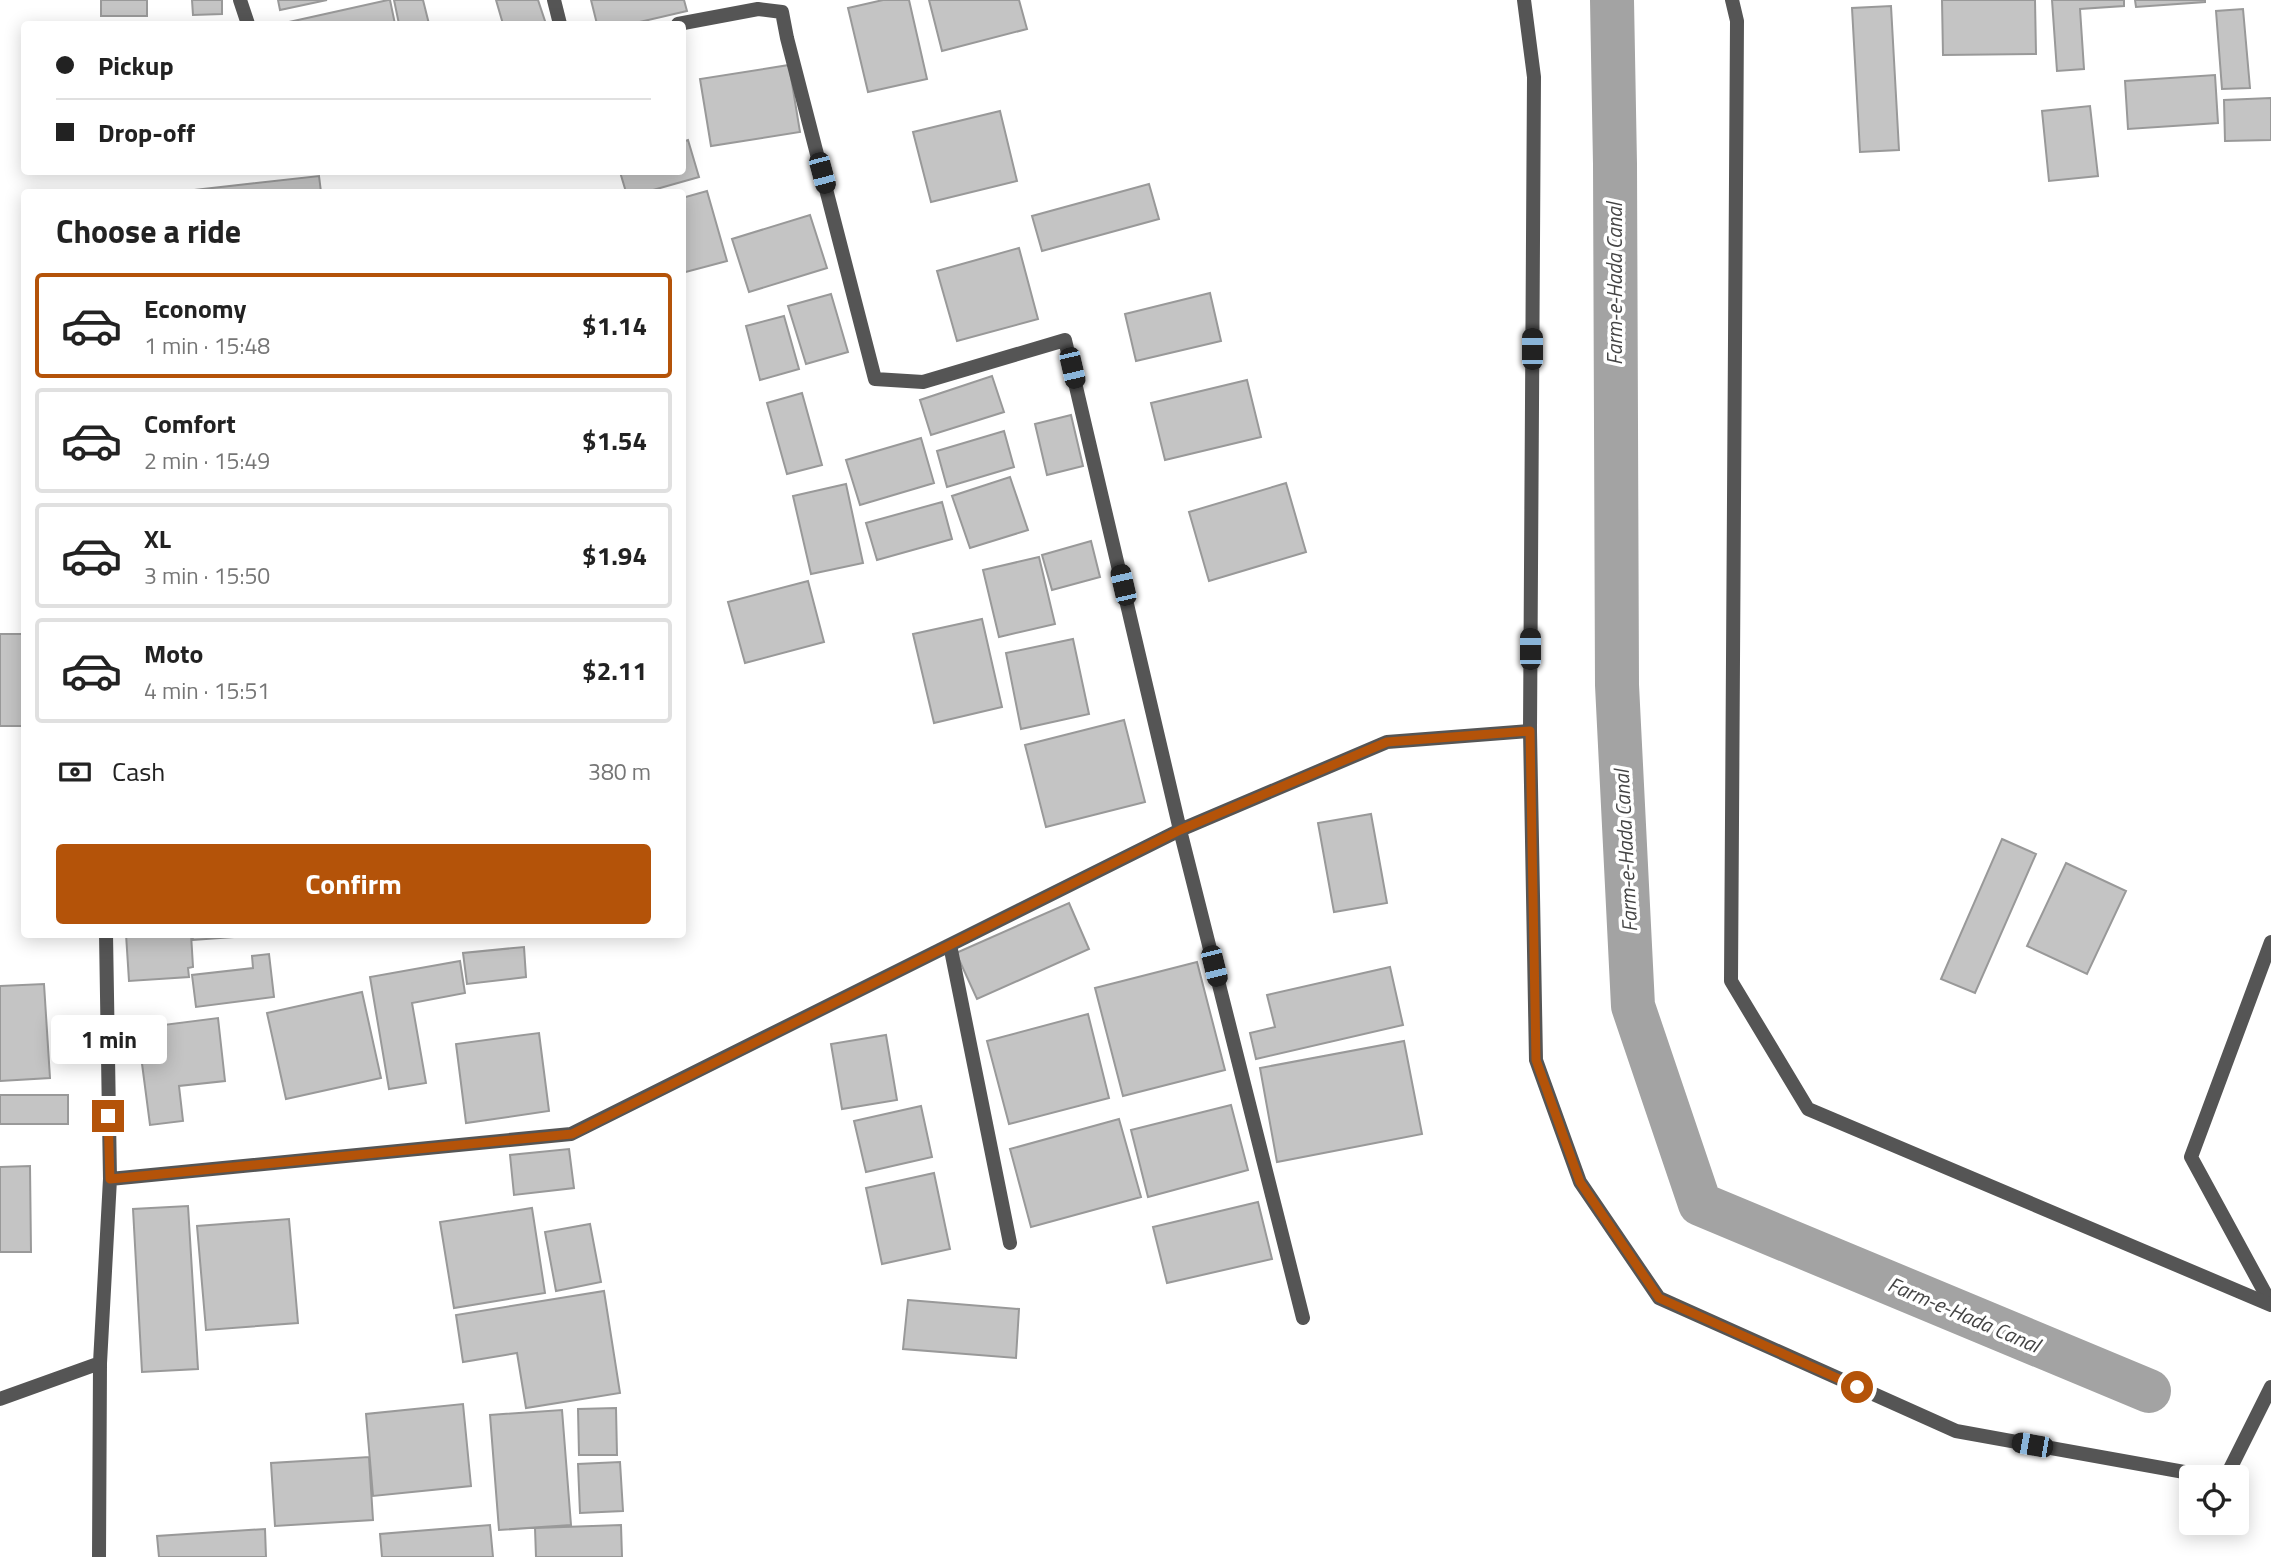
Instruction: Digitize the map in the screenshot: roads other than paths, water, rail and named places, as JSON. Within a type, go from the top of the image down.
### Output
[{"type":"street","points":[[240,0],[247,21]]},
{"type":"street","points":[[554,0],[559,21]]},
{"type":"street","points":[[1524,0],[1534,77],[1530,731],[1536,1060],[1580,1182],[1659,1298],[1955,1432],[2179,1471]]},
{"type":"street","points":[[1732,0],[1737,35],[1731,981],[1808,1110],[2271,1305]]},
{"type":"street","points":[[686,22],[758,9],[782,12],[875,379],[923,382],[1065,340],[1180,830],[1303,1318]]},
{"type":"street","points":[[110,1179],[572,1134],[1180,830],[1387,742],[1530,731]]},
{"type":"street","points":[[99,1557],[100,1363],[110,1179],[106,938]]},
{"type":"street","points":[[2271,942],[2191,1157],[2271,1305]]},
{"type":"street","points":[[950,945],[1010,1243]]},
{"type":"street","points":[[0,1399],[100,1363]]},
{"type":"street","points":[[2232,1465],[2271,1387]]},
{"type":"waterway","name":"Farm-e-Hada Canal","points":[[1612,0],[1617,685],[1633,1006],[1700,1204],[2149,1391]]}]
